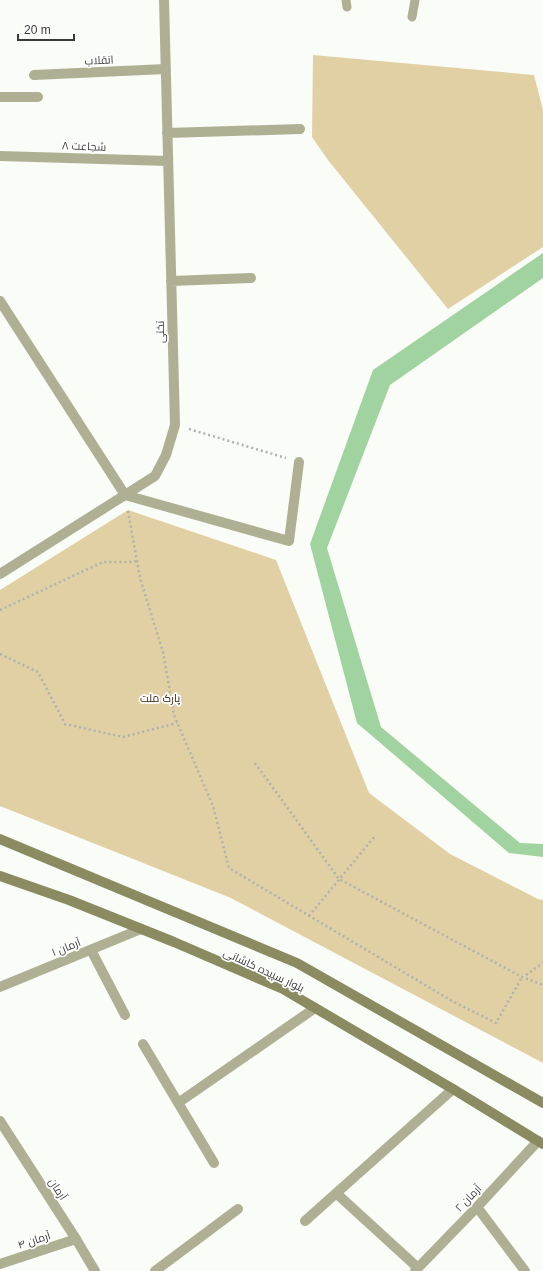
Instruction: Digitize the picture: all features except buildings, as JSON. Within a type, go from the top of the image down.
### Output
[{"type":"main road","name":"بلوار سپیده کاشانی","points":[[0,839],[297,963],[543,1103]]},
{"type":"main road","name":"بلوار سپیده کاشانی","points":[[0,876],[69,900],[283,989],[453,1089],[541,1143]]},
{"type":"street","name":"تختی","points":[[0,574],[155,476],[166,455],[175,425],[164,0]]},
{"type":"street","name":"انقلاب","points":[[34,75],[166,69]]},
{"type":"street","points":[[0,97],[38,96]]},
{"type":"street","points":[[167,133],[300,129]]},
{"type":"street","name":"شجاعت ۸","points":[[0,156],[168,161]]},
{"type":"street","points":[[171,281],[251,278]]},
{"type":"street","points":[[0,301],[125,495],[289,541],[299,462]]},
{"type":"street","name":"آرمان ۱","points":[[0,987],[141,929]]},
{"type":"street","points":[[91,950],[125,1015]]},
{"type":"street","points":[[178,1104],[315,1008]]},
{"type":"street","points":[[143,1044],[214,1163]]},
{"type":"street","points":[[305,1221],[453,1089]]},
{"type":"street","name":"آرمان","points":[[0,1121],[95,1271]]},
{"type":"street","name":"آرمان ۲","points":[[416,1269],[541,1143]]},
{"type":"street","points":[[336,1193],[416,1269]]},
{"type":"street","points":[[477,1207],[525,1271]]},
{"type":"street","points":[[155,1271],[238,1209]]},
{"type":"street","name":"آرمان ۴","points":[[0,1264],[76,1239]]},
{"type":"lane","points":[[412,17],[415,0]]},
{"type":"path","points":[[175,425],[299,462]]},
{"type":"path","points":[[125,495],[140,578],[163,652],[174,715],[213,806],[229,868],[452,1001],[496,1024],[522,977]]},
{"type":"path","points":[[0,610],[103,562],[137,561]]},
{"type":"path","points":[[0,654],[38,672],[65,724],[123,737],[177,723]]},
{"type":"path","points":[[255,763],[339,879],[522,977],[543,985]]},
{"type":"path","points":[[309,916],[375,836]]},
{"type":"path","points":[[526,975],[543,963]]},
{"type":"green space","points":[[313,55],[534,75],[543,110],[543,247],[448,309],[328,160],[312,137]]},
{"type":"green space","name":"پارک ملت","points":[[128,510],[276,560],[369,793],[450,854],[538,899],[543,900],[543,1063],[231,898],[0,806],[0,590]]}]
